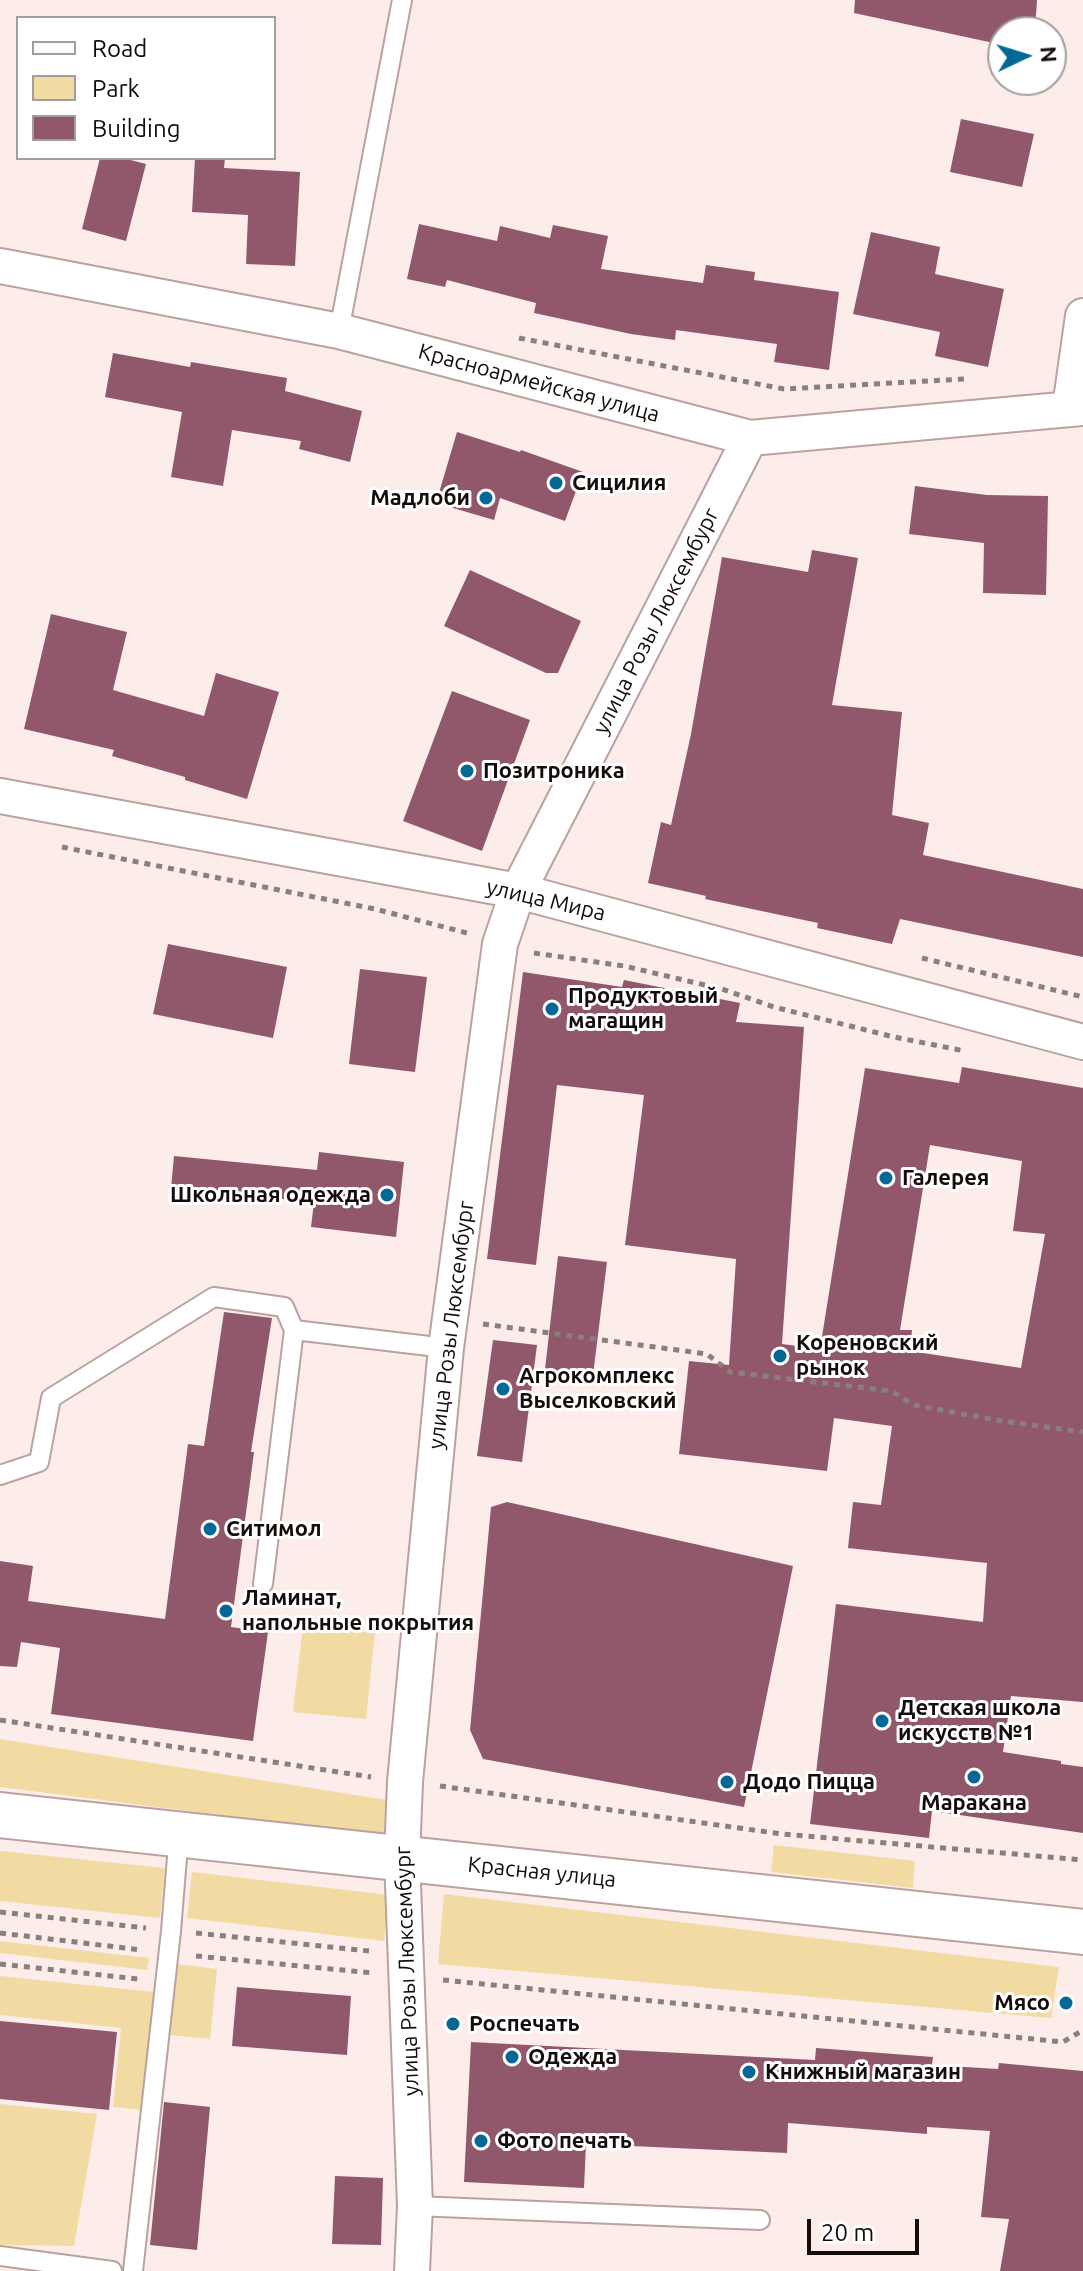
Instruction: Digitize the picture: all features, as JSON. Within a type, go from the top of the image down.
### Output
[{"type":"main road","name":"Красная улица","points":[[0,1815],[1083,1932]]},
{"type":"street","name":"Красноармейская улица","points":[[0,266],[339,331],[750,438],[1077,408]]},
{"type":"street","points":[[1077,408],[1083,316]]},
{"type":"street","name":"улица Розы Люксембург","points":[[412,2271],[415,2206],[391,2010],[406,1966],[402,1857],[405,1782],[446,1348],[500,944],[518,891],[750,438]]},
{"type":"street","name":"улица Мира","points":[[0,796],[518,891],[1083,1042]]},
{"type":"lane","points":[[339,331],[402,0]]},
{"type":"lane","points":[[0,1475],[39,1462],[51,1398],[214,1297],[284,1307],[294,1330],[263,1584]]},
{"type":"lane","points":[[294,1330],[446,1348]]},
{"type":"lane","points":[[133,2271],[169,1953],[179,1833]]},
{"type":"lane","points":[[415,2206],[760,2220]]},
{"type":"lane","points":[[0,2256],[112,2271]]},
{"type":"path","points":[[513,337],[784,389],[968,379]]},
{"type":"path","points":[[48,844],[375,909],[450,927],[524,951],[624,966],[722,989],[789,1011],[971,1052]]},
{"type":"path","points":[[916,957],[1083,997]]},
{"type":"path","points":[[470,1323],[707,1354],[730,1372],[891,1391],[914,1405],[1083,1432]]},
{"type":"path","points":[[0,1720],[405,1782],[782,1834],[1083,1860]]},
{"type":"path","points":[[0,1912],[171,1931],[406,1966],[1063,2042],[1083,2030]]},
{"type":"path","points":[[0,1933],[169,1953],[406,1966]]},
{"type":"path","points":[[0,1964],[166,1981]]},
{"type":"green space","points":[[303,1625],[375,1633],[366,1719],[293,1712]]},
{"type":"green space","points":[[0,1739],[387,1800],[385,1836],[0,1787]]},
{"type":"green space","points":[[774,1845],[915,1861],[913,1888],[771,1872]]},
{"type":"green space","points":[[0,1851],[165,1868],[160,1918],[0,1901]]},
{"type":"green space","points":[[192,1872],[389,1895],[384,1941],[187,1918]]},
{"type":"green space","points":[[444,1894],[1059,1967],[1051,2018],[438,1964]]},
{"type":"green space","points":[[0,1941],[149,1958],[147,1970],[0,1953]]},
{"type":"green space","points":[[177,1964],[217,1969],[210,2039],[170,2035]]},
{"type":"green space","points":[[0,1976],[154,1992],[141,2110],[113,2107],[121,2028],[0,2015]]},
{"type":"green space","points":[[0,2104],[97,2114],[74,2246],[0,2245]]},
{"type":"building","points":[[855,0],[1037,0],[1036,16],[987,16],[987,42],[854,13]]},
{"type":"building","points":[[961,119],[1034,134],[1022,187],[950,172]]},
{"type":"building","points":[[99,160],[131,160],[146,164],[126,241],[82,229]]},
{"type":"building","points":[[195,160],[225,160],[224,168],[300,172],[295,266],[246,264],[248,215],[192,212]]},
{"type":"building","points":[[419,224],[497,241],[500,226],[550,238],[553,225],[608,236],[601,269],[703,283],[706,265],[755,272],[754,280],[839,292],[829,370],[774,362],[777,344],[676,330],[675,340],[631,334],[534,313],[536,303],[447,280],[445,287],[407,279]]},
{"type":"building","points":[[871,232],[940,247],[935,274],[1004,289],[988,367],[935,356],[940,332],[853,314]]},
{"type":"building","points":[[113,353],[190,367],[191,362],[287,378],[285,391],[362,411],[350,462],[299,449],[301,441],[232,430],[223,486],[171,477],[182,412],[105,397]]},
{"type":"building","points":[[457,432],[583,472],[565,521],[500,498],[494,520],[436,503]]},
{"type":"building","points":[[915,486],[987,495],[1048,496],[1046,595],[983,593],[984,543],[909,534]]},
{"type":"building","points":[[812,550],[858,558],[832,705],[902,712],[892,815],[929,823],[923,855],[1083,889],[1083,957],[900,919],[892,944],[817,928],[818,923],[705,899],[706,896],[648,883],[661,822],[671,825],[691,734],[722,557],[808,572]]},
{"type":"building","points":[[470,570],[581,621],[558,673],[546,673],[444,626]]},
{"type":"building","points":[[51,614],[127,632],[113,690],[204,716],[216,673],[279,692],[247,799],[112,756],[114,750],[24,729]]},
{"type":"building","name":"Позитроника","points":[[452,691],[530,720],[482,851],[403,821]]},
{"type":"building","points":[[168,944],[287,967],[273,1038],[153,1014]]},
{"type":"building","points":[[360,969],[427,977],[415,1072],[349,1064]]},
{"type":"building","name":"Кореновский рынок","points":[[523,972],[622,987],[624,980],[740,1003],[736,1022],[804,1027],[782,1344],[820,1349],[865,1068],[959,1083],[962,1067],[1083,1088],[1083,1702],[1011,1696],[1003,1752],[1083,1767],[1083,1833],[932,1811],[929,1838],[810,1824],[836,1604],[983,1622],[987,1563],[848,1548],[853,1502],[881,1505],[892,1426],[834,1418],[827,1471],[679,1454],[689,1361],[729,1365],[736,1259],[625,1245],[644,1095],[557,1085],[536,1265],[487,1259]],"holes":[[[930,1145],[1022,1161],[1013,1231],[1045,1234],[1021,1368],[910,1351],[912,1330],[900,1330]]]},
{"type":"building","points":[[319,1152],[404,1162],[396,1237],[311,1227],[314,1202],[171,1188],[174,1156],[317,1170]]},
{"type":"building","points":[[558,1256],[607,1262],[593,1375],[545,1369]]},
{"type":"building","name":"Ситимол","points":[[224,1312],[272,1318],[251,1452],[254,1452],[231,1627],[268,1632],[253,1741],[51,1714],[60,1648],[21,1642],[17,1667],[0,1666],[0,1561],[33,1566],[28,1601],[165,1619],[188,1444],[204,1446]]},
{"type":"building","points":[[493,1340],[537,1345],[522,1462],[477,1456]]},
{"type":"building","points":[[507,1502],[793,1566],[744,1807],[483,1759],[470,1730],[491,1507]]},
{"type":"building","points":[[237,1987],[351,1996],[347,2055],[232,2046]]},
{"type":"building","points":[[0,2021],[117,2032],[109,2110],[0,2099]]},
{"type":"building","points":[[471,2042],[815,2060],[816,2048],[933,2057],[932,2065],[998,2069],[999,2063],[1083,2071],[1083,2271],[1000,2271],[1009,2219],[981,2217],[990,2131],[927,2127],[927,2134],[788,2123],[787,2153],[586,2144],[584,2188],[464,2182]]},
{"type":"building","points":[[164,2102],[210,2107],[197,2250],[150,2245]]},
{"type":"building","points":[[335,2176],[383,2178],[381,2245],[332,2244]]},
{"type":"place","name":"Сицилия","points":[[556,483]]},
{"type":"place","name":"Мадлоби","points":[[486,498]]},
{"type":"place","name":"Позитроника","points":[[467,771]]},
{"type":"place","name":"Продуктовый магащин","points":[[552,1009]]},
{"type":"place","name":"Галерея","points":[[886,1178]]},
{"type":"place","name":"Школьная одежда","points":[[387,1195]]},
{"type":"place","name":"Кореновский рынок","points":[[780,1356]]},
{"type":"place","name":"Агрокомплекс Выселковский","points":[[503,1389]]},
{"type":"place","name":"Ситимол","points":[[210,1529]]},
{"type":"place","name":"Ламинат, напольные покрытия","points":[[226,1611]]},
{"type":"place","name":"Детская школа искусств №1","points":[[882,1721]]},
{"type":"place","name":"Маракана","points":[[974,1777]]},
{"type":"place","name":"Додо Пицца","points":[[727,1782]]},
{"type":"place","name":"Мясо","points":[[1066,2003]]},
{"type":"place","name":"Роспечать","points":[[453,2024]]},
{"type":"place","name":"Одежда","points":[[512,2057]]},
{"type":"place","name":"Книжный магазин","points":[[749,2072]]},
{"type":"place","name":"Фото печать","points":[[481,2141]]}]
